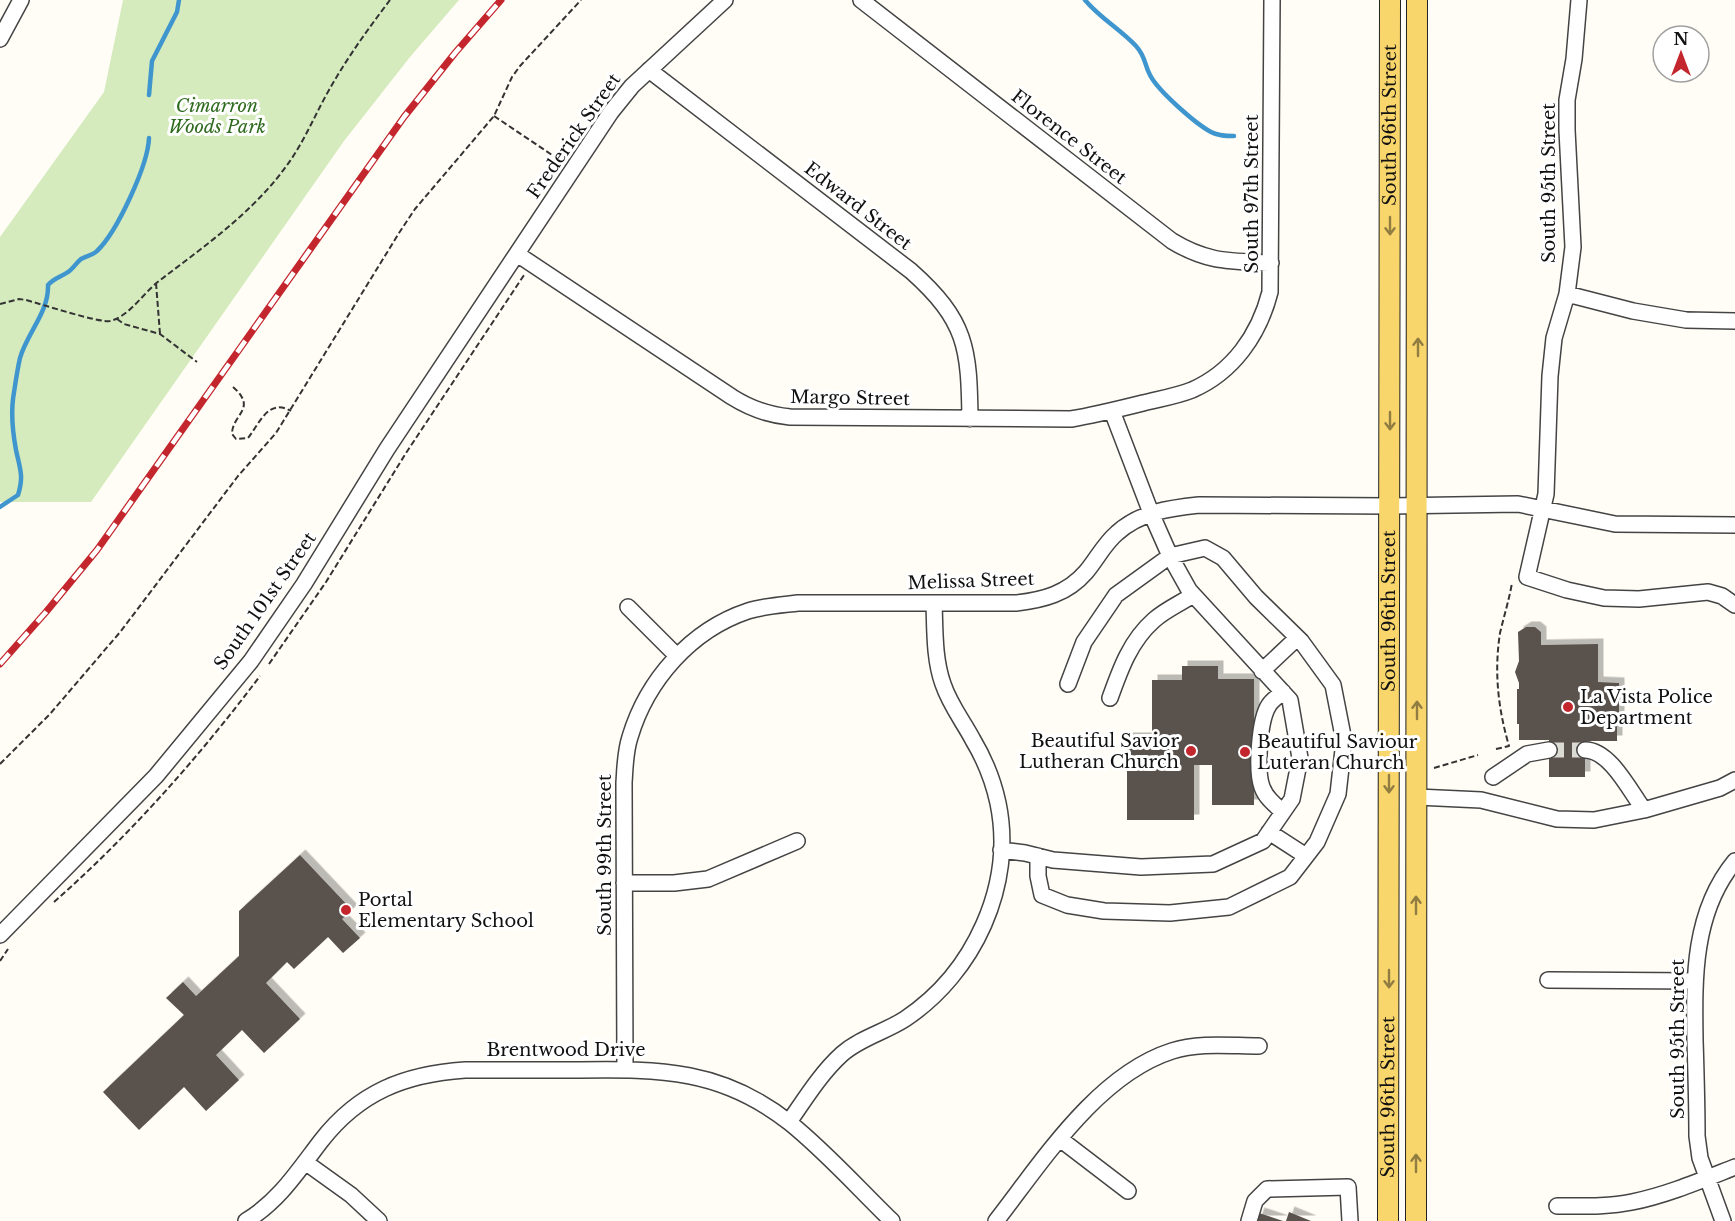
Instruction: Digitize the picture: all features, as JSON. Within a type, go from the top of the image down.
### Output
[{"type":"main road","name":"South 96th Street","points":[[1388,1221],[1390,0]]},
{"type":"main road","name":"South 96th Street","points":[[1416,1221],[1418,0]]},
{"type":"street","points":[[0,39],[21,0]]},
{"type":"street","name":"Frederick Street","points":[[517,254],[612,112],[632,86],[725,0]]},
{"type":"street","name":"Florence Street","points":[[861,0],[1172,241],[1212,260],[1271,263]]},
{"type":"street","name":"South 97th Street","points":[[1221,372],[1244,350],[1259,325],[1270,292],[1272,0]]},
{"type":"street","name":"South 95th Street","points":[[1520,580],[1546,494],[1550,376],[1554,338],[1567,294],[1573,247],[1567,150],[1568,100],[1579,0]]},
{"type":"street","name":"Edward Street","points":[[650,69],[911,272],[939,298],[951,313],[964,343],[969,367],[970,419]]},
{"type":"street","name":"Margo Street","points":[[517,254],[732,397],[757,411],[790,417],[1071,419],[1112,411],[1191,390],[1221,372]]},
{"type":"street","name":"South 101st Street","points":[[0,935],[156,776],[251,661],[304,584],[387,449],[517,254]]},
{"type":"street","points":[[1567,294],[1633,311],[1686,320],[1735,321]]},
{"type":"street","points":[[1000,850],[1053,860],[1141,867],[1212,864],[1263,841],[1292,799],[1300,758],[1290,700],[1193,595],[1170,556],[1151,513],[1112,411]]},
{"type":"street","name":"Melissa Street","points":[[677,656],[713,627],[733,617],[771,605],[1016,603],[1053,597],[1077,581],[1119,531],[1151,513],[1171,508],[1199,505],[1518,504],[1615,524],[1735,525]]},
{"type":"street","points":[[1038,856],[1038,876],[1042,895],[1067,905],[1104,910],[1170,913],[1229,907],[1290,877],[1317,842],[1338,794],[1344,741],[1333,685],[1297,638],[1222,558],[1205,548],[1170,556],[1116,595],[1084,642],[1068,684]]},
{"type":"street","points":[[1520,580],[1605,598],[1639,599],[1708,592],[1722,596],[1735,605]]},
{"type":"street","points":[[1110,698],[1124,660],[1138,637],[1154,620],[1193,595]]},
{"type":"street","points":[[789,1122],[817,1083],[842,1054],[855,1044],[903,1020],[922,1007],[960,966],[980,934],[994,899],[1001,826],[994,786],[980,753],[960,720],[943,683],[938,663],[934,603]]},
{"type":"street","points":[[628,607],[677,656]]},
{"type":"street","points":[[1262,671],[1297,638]]},
{"type":"street","name":"South 99th Street","points":[[625,1070],[624,783],[629,739],[645,700],[677,656]]},
{"type":"street","points":[[1283,692],[1270,704],[1264,715],[1261,726],[1260,769],[1261,786],[1269,800],[1283,812]]},
{"type":"street","points":[[1493,777],[1527,753],[1549,750]]},
{"type":"street","points":[[1585,750],[1594,751],[1610,762],[1644,810]]},
{"type":"street","points":[[1417,797],[1494,802],[1569,821],[1610,818],[1644,810],[1720,788],[1735,780]]},
{"type":"street","points":[[1269,832],[1306,856]]},
{"type":"street","points":[[624,883],[674,883],[708,879],[797,841]]},
{"type":"street","name":"South 95th Street","points":[[1723,1221],[1700,1158],[1697,1136],[1695,981],[1697,953],[1708,907],[1735,861]]},
{"type":"street","points":[[1548,980],[1695,981]]},
{"type":"street","points":[[996,1221],[1080,1113],[1139,1066],[1173,1050],[1196,1047],[1259,1046]]},
{"type":"street","name":"Brentwood Drive","points":[[246,1221],[287,1188],[340,1119],[358,1103],[396,1083],[439,1072],[465,1070],[655,1070],[700,1077],[743,1094],[789,1122],[892,1221]]},
{"type":"street","points":[[1060,1139],[1128,1191]]},
{"type":"street","points":[[305,1162],[351,1195],[379,1221]]},
{"type":"street","points":[[1557,1206],[1630,1203],[1735,1167]]},
{"type":"street","points":[[1250,1221],[1255,1201],[1267,1189],[1348,1187],[1350,1221]]},
{"type":"path","points":[[0,304],[19,299],[26,300],[101,321],[117,319],[127,312],[156,283],[230,225],[280,174],[292,158],[355,48],[390,0]]},
{"type":"path","points":[[0,764],[50,714],[120,631],[238,476],[269,442],[291,411],[376,268],[415,209],[494,116],[512,77],[581,0]]},
{"type":"path","points":[[494,116],[573,169]]},
{"type":"path","points":[[156,283],[160,334]]},
{"type":"path","points":[[117,319],[124,324],[160,334],[197,362]]},
{"type":"path","points":[[233,387],[240,393],[244,404],[244,410],[232,429],[232,434],[236,439],[248,438],[268,410],[275,406],[283,406],[291,411]]},
{"type":"path","points":[[1496,749],[1509,746],[1499,708],[1497,670],[1501,631],[1520,580]]},
{"type":"path","points":[[1432,769],[1478,755]]},
{"type":"green space","name":"Cimarron Woods Park","points":[[123,0],[459,0],[410,57],[344,141],[91,502],[0,502],[0,237],[104,92]]},
{"type":"building","name":"La Vista Police Department","points":[[1526,627],[1535,627],[1541,632],[1541,645],[1598,644],[1598,682],[1619,683],[1617,741],[1585,741],[1585,777],[1549,777],[1549,740],[1519,740],[1517,689],[1519,689],[1519,683],[1515,672],[1519,661],[1518,632]]},
{"type":"building","name":"Beautiful Savior Lutheran Church","points":[[1182,666],[1218,666],[1218,679],[1254,679],[1254,805],[1212,805],[1212,765],[1194,765],[1194,820],[1127,820],[1127,738],[1152,738],[1152,680],[1182,680]]},
{"type":"building","points":[[300,855],[352,910],[342,919],[360,938],[343,953],[328,937],[294,969],[287,962],[266,983],[300,1019],[264,1053],[242,1030],[216,1055],[239,1080],[206,1111],[184,1087],[139,1130],[103,1092],[184,1015],[166,998],[183,982],[196,996],[239,956],[239,911]]},
{"type":"building","points":[[1289,1212],[1311,1221],[1286,1221]]},
{"type":"building","points":[[1259,1213],[1283,1221],[1256,1221]]},
{"type":"waterway","points":[[149,95],[152,61],[177,12],[179,0]]},
{"type":"waterway","points":[[1085,0],[1136,46],[1154,82],[1178,106],[1211,132],[1234,136]]},
{"type":"waterway","points":[[0,507],[18,495],[20,488],[21,472],[15,444],[13,399],[20,358],[45,304],[48,285],[70,271],[81,259],[95,252],[105,242],[130,198],[143,164],[149,138]]},
{"type":"tunnel","points":[[1549,750],[1585,750]]},
{"type":"railway","points":[[0,664],[97,550],[404,117],[501,0]]},
{"type":"place","name":"La Vista Police Department","points":[[1568,707]]},
{"type":"place","name":"Beautiful Savior Lutheran Church","points":[[1191,751]]},
{"type":"place","name":"Beautiful Saviour Luteran Church","points":[[1245,752]]},
{"type":"place","name":"Portal Elementary School","points":[[346,910]]}]
